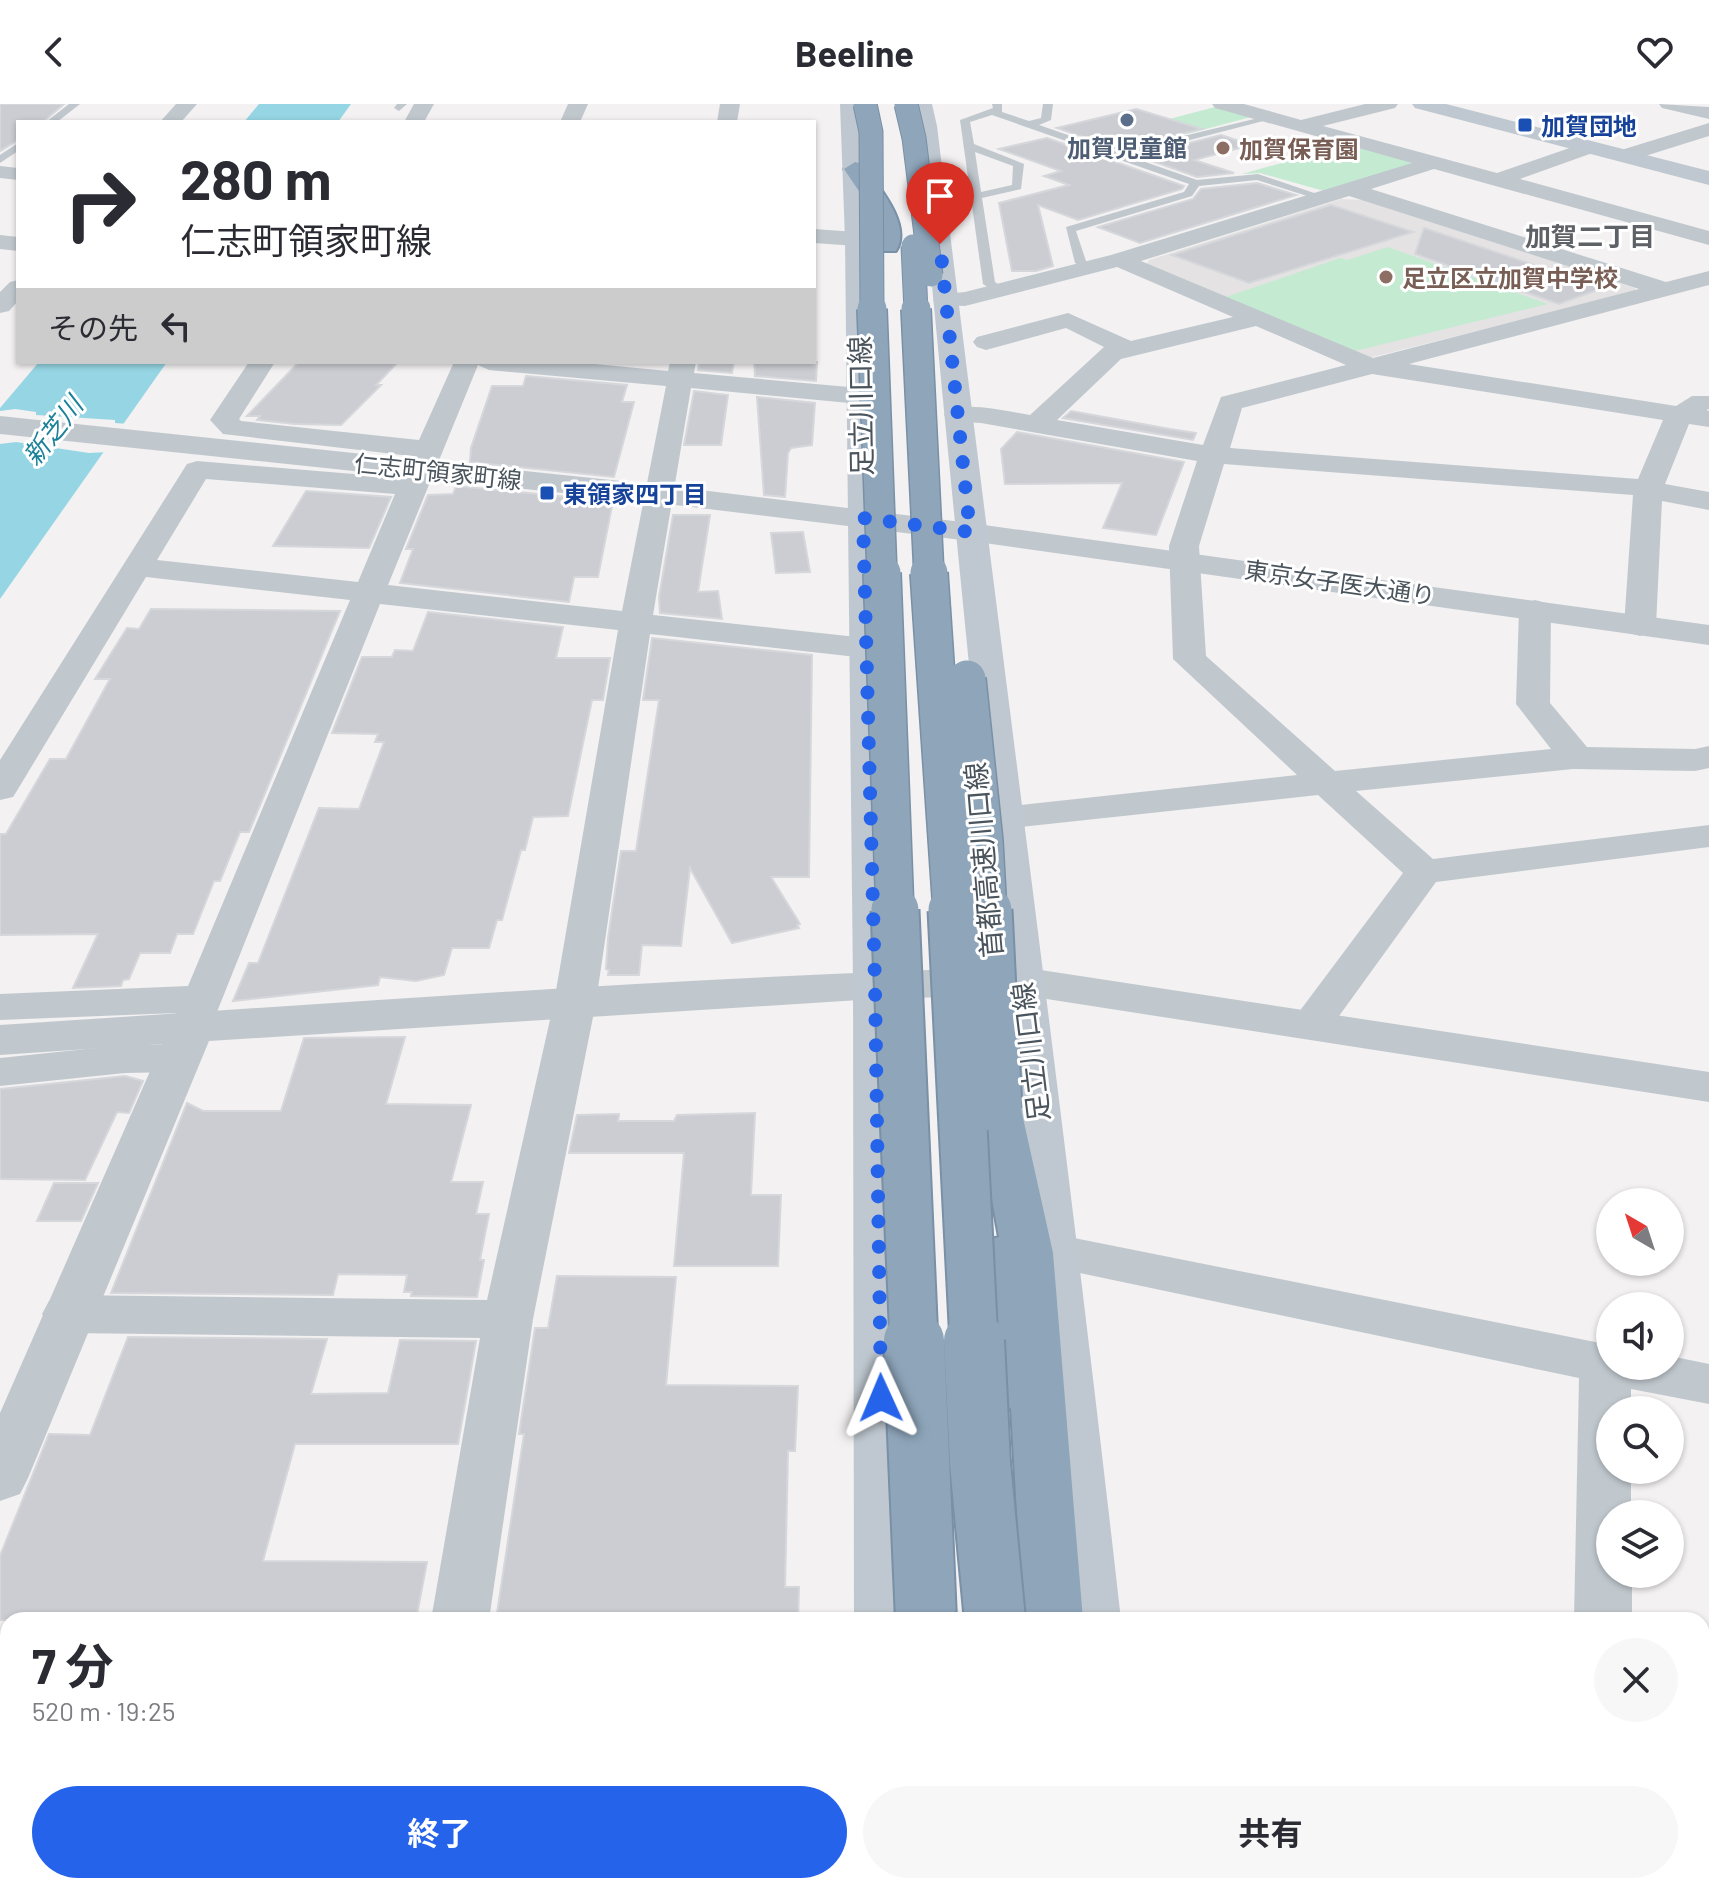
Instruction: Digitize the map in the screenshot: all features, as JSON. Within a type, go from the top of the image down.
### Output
[{"type":"highway","points":[[865,104],[871,132],[871,271],[889,774],[926,1612]]},
{"type":"highway","name":"首都高速川口線","points":[[906,104],[914,138],[931,271],[940,398],[984,841],[998,1109],[1005,1612]]},
{"type":"highway","points":[[889,774],[904,690],[901,455],[886,244],[911,214],[932,169]]},
{"type":"highway","points":[[886,244],[927,548],[944,763],[980,1463],[994,1612]]},
{"type":"highway","points":[[998,1109],[1028,1253],[1052,1612]]},
{"type":"main road","name":"足立川口線","points":[[850,104],[855,169],[886,244],[860,396],[875,985],[884,1612]]},
{"type":"main road","name":"足立川口線","points":[[922,104],[932,169],[970,532],[1054,1252],[1090,1612]]},
{"type":"main road","points":[[1422,104],[1709,178]]},
{"type":"street","points":[[172,120],[187,104]]},
{"type":"street","points":[[405,111],[424,104]]},
{"type":"street","points":[[1222,104],[1709,238]]},
{"type":"street","points":[[1302,126],[1388,104]]},
{"type":"street","points":[[1669,104],[1709,113]]},
{"type":"street","points":[[1626,156],[1709,129]]},
{"type":"street","points":[[1468,190],[1591,147]]},
{"type":"street","points":[[945,300],[965,299],[1119,260],[1435,162]]},
{"type":"street","points":[[1350,189],[1709,303]]},
{"type":"street","points":[[1411,209],[1440,199]]},
{"type":"street","points":[[1491,236],[1585,203]]},
{"type":"street","points":[[1582,264],[1678,230]]},
{"type":"street","points":[[816,236],[886,244]]},
{"type":"street","points":[[1119,260],[1371,366],[1709,419]]},
{"type":"street","points":[[1424,872],[1329,782],[1190,659],[1184,546],[1230,403],[1709,278]]},
{"type":"street","points":[[0,306],[16,289]]},
{"type":"street","points":[[1036,425],[1112,353],[1256,319]]},
{"type":"street","points":[[986,342],[1068,320],[1128,349]]},
{"type":"street","points":[[261,364],[224,420],[233,428],[421,469]]},
{"type":"street","points":[[0,1478],[466,364]]},
{"type":"street","points":[[532,364],[682,371],[860,396]]},
{"type":"street","points":[[461,1612],[508,1319],[575,1002],[636,622],[682,371]]},
{"type":"street","points":[[1640,626],[1648,489],[1679,415],[1709,398]]},
{"type":"street","points":[[958,415],[981,415],[1213,455],[1648,489],[1709,501]]},
{"type":"street","name":"仁志町領家町線","points":[[0,425],[659,494],[970,532]]},
{"type":"street","points":[[0,789],[197,470],[421,469]]},
{"type":"street","name":"東京女子医大通り","points":[[970,532],[1183,559],[1709,635]]},
{"type":"street","points":[[137,567],[866,648]]},
{"type":"street","points":[[1535,610],[1533,704],[1577,758]]},
{"type":"street","points":[[1003,818],[1577,758],[1695,760],[1709,757]]},
{"type":"street","points":[[1311,1024],[1424,872],[1707,838]]},
{"type":"street","points":[[0,1040],[575,1002],[875,985],[1021,981],[1709,1087]]},
{"type":"street","points":[[0,1007],[190,1028]]},
{"type":"street","points":[[0,1072],[125,1059],[190,1028]]},
{"type":"street","points":[[1054,1252],[1596,1362]]},
{"type":"street","points":[[67,1314],[508,1319]]},
{"type":"street","points":[[1684,1379],[1709,1384]]},
{"type":"street","points":[[1603,1612],[1610,1380]]},
{"type":"lane","points":[[54,120],[75,104]]},
{"type":"lane","points":[[1026,125],[1046,120],[1048,104]]},
{"type":"lane","points":[[1000,290],[989,284],[965,120],[994,108],[1026,125],[1196,183],[1258,177],[1323,198]]},
{"type":"lane","points":[[1118,155],[1267,117]]},
{"type":"lane","points":[[967,145],[1019,164],[1017,187],[976,196]]},
{"type":"lane","points":[[0,160],[16,148]]},
{"type":"lane","points":[[1090,268],[1081,263],[1070,229],[1188,194],[1196,183]]},
{"type":"shaded area","name":"足立区立加賀中学校","points":[[1341,199],[1363,200],[1635,288],[1636,291],[1365,359],[1146,265],[1149,260]]},
{"type":"green space","points":[[1215,107],[1251,117],[1187,134],[1154,123]]},
{"type":"green space","points":[[1349,144],[1411,164],[1324,191],[1260,173],[1242,174]]},
{"type":"green space","points":[[1388,247],[1548,304],[1355,351],[1226,297],[1340,258],[1347,260]]},
{"type":"water","points":[[259,104],[351,104],[339,120],[246,120]]},
{"type":"water","name":"新芝川","points":[[37,364],[166,364],[0,599],[0,408]]},
{"type":"pier","points":[[15,409],[36,412],[36,415],[115,420],[115,423],[128,424],[108,452],[89,453],[16,442],[0,444],[0,411]]},
{"type":"building","points":[[0,104],[64,104],[45,120],[16,120],[16,141],[0,151]]},
{"type":"building","points":[[1136,109],[1202,129],[1117,149],[1057,128]]},
{"type":"building","points":[[1221,135],[1251,145],[1194,160],[1234,173],[1197,177],[1138,156]]},
{"type":"building","points":[[1047,138],[1184,186],[1078,220],[1038,205],[1053,266],[1036,271],[1012,271],[999,203],[1069,185],[1044,176],[1061,171],[999,149]]},
{"type":"building","points":[[1257,183],[1296,195],[1140,243],[1098,227],[1193,199],[1201,189]]},
{"type":"building","points":[[1331,205],[1413,232],[1249,283],[1172,255]]},
{"type":"building","points":[[1424,228],[1603,288],[1559,304],[1415,254]]},
{"type":"building","points":[[817,362],[816,381],[755,376],[754,364]]},
{"type":"building","points":[[297,364],[396,364],[376,385],[381,385],[341,425],[295,424],[247,416]]},
{"type":"building","points":[[699,364],[734,364],[732,373],[698,370]]},
{"type":"building","points":[[526,376],[627,385],[622,402],[634,402],[614,477],[470,462],[471,448],[492,386],[523,386]]},
{"type":"building","points":[[694,391],[728,395],[721,445],[684,445]]},
{"type":"building","points":[[757,397],[815,403],[812,445],[791,448],[788,453],[785,497],[764,495]]},
{"type":"building","points":[[1071,411],[1196,433],[1193,440],[1063,418]]},
{"type":"building","points":[[1017,432],[1184,462],[1156,535],[1103,528],[1122,483],[1005,484],[1001,449]]},
{"type":"building","points":[[456,486],[609,501],[607,506],[612,506],[598,577],[574,577],[569,602],[400,583],[413,549],[406,549],[428,495],[453,494]]},
{"type":"building","points":[[306,491],[391,497],[369,548],[273,546]]},
{"type":"building","points":[[673,515],[710,515],[698,592],[718,591],[722,619],[660,613],[659,597]]},
{"type":"building","points":[[803,532],[810,572],[776,573],[771,533]]},
{"type":"building","points":[[151,609],[340,611],[249,832],[240,832],[220,881],[214,881],[193,934],[177,934],[170,953],[140,953],[129,979],[123,980],[121,986],[73,988],[98,934],[0,935],[0,834],[6,834],[50,759],[66,759],[110,679],[95,679],[127,628],[139,629]]},
{"type":"building","points":[[428,612],[563,627],[556,658],[610,658],[603,700],[592,700],[568,816],[533,817],[502,920],[497,920],[489,948],[452,948],[444,975],[416,981],[380,977],[378,985],[233,1001],[249,963],[258,963],[319,808],[359,809],[384,742],[375,742],[378,734],[332,733],[362,657],[392,657],[395,650],[413,651]]},
{"type":"building","points":[[652,638],[812,655],[809,877],[771,877],[800,924],[797,925],[799,928],[732,943],[690,868],[681,946],[642,945],[639,975],[608,975],[608,938],[621,851],[636,851],[659,700],[643,700]]},
{"type":"building","points":[[405,1037],[386,1104],[471,1105],[451,1182],[483,1182],[476,1214],[489,1214],[477,1297],[411,1296],[412,1292],[404,1292],[407,1275],[338,1274],[333,1295],[111,1293],[187,1103],[203,1111],[281,1111],[304,1038]]},
{"type":"building","points":[[125,1076],[143,1081],[129,1113],[117,1112],[85,1180],[0,1179],[0,1089]]},
{"type":"building","points":[[755,1113],[751,1195],[781,1195],[778,1266],[674,1266],[684,1153],[569,1153],[577,1115],[619,1114],[618,1121],[674,1121],[677,1115]]},
{"type":"building","points":[[54,1183],[98,1183],[81,1221],[37,1221]]},
{"type":"building","points":[[557,1276],[676,1277],[666,1385],[798,1386],[795,1451],[788,1451],[785,1587],[799,1587],[798,1612],[497,1612],[524,1434],[519,1434],[535,1328],[548,1328]]},
{"type":"building","points":[[128,1337],[327,1339],[311,1394],[388,1393],[400,1340],[476,1341],[458,1444],[295,1444],[263,1561],[427,1562],[418,1612],[0,1612],[0,1556],[49,1434],[90,1435]]},
{"type":"place","name":"加賀児童館","points":[[1127,120]]},
{"type":"place","name":"加賀団地","points":[[1525,125]]},
{"type":"place","name":"加賀保育園","points":[[1223,148]]},
{"type":"place","name":"足立区立加賀中学校","points":[[1386,277]]},
{"type":"place","name":"東領家四丁目","points":[[547,493]]},
{"type":"district","name":"加賀二丁目","points":[[1590,235]]},
{"type":"route","points":[[881,1398],[875,985],[863,518],[970,532],[940,244]]}]
